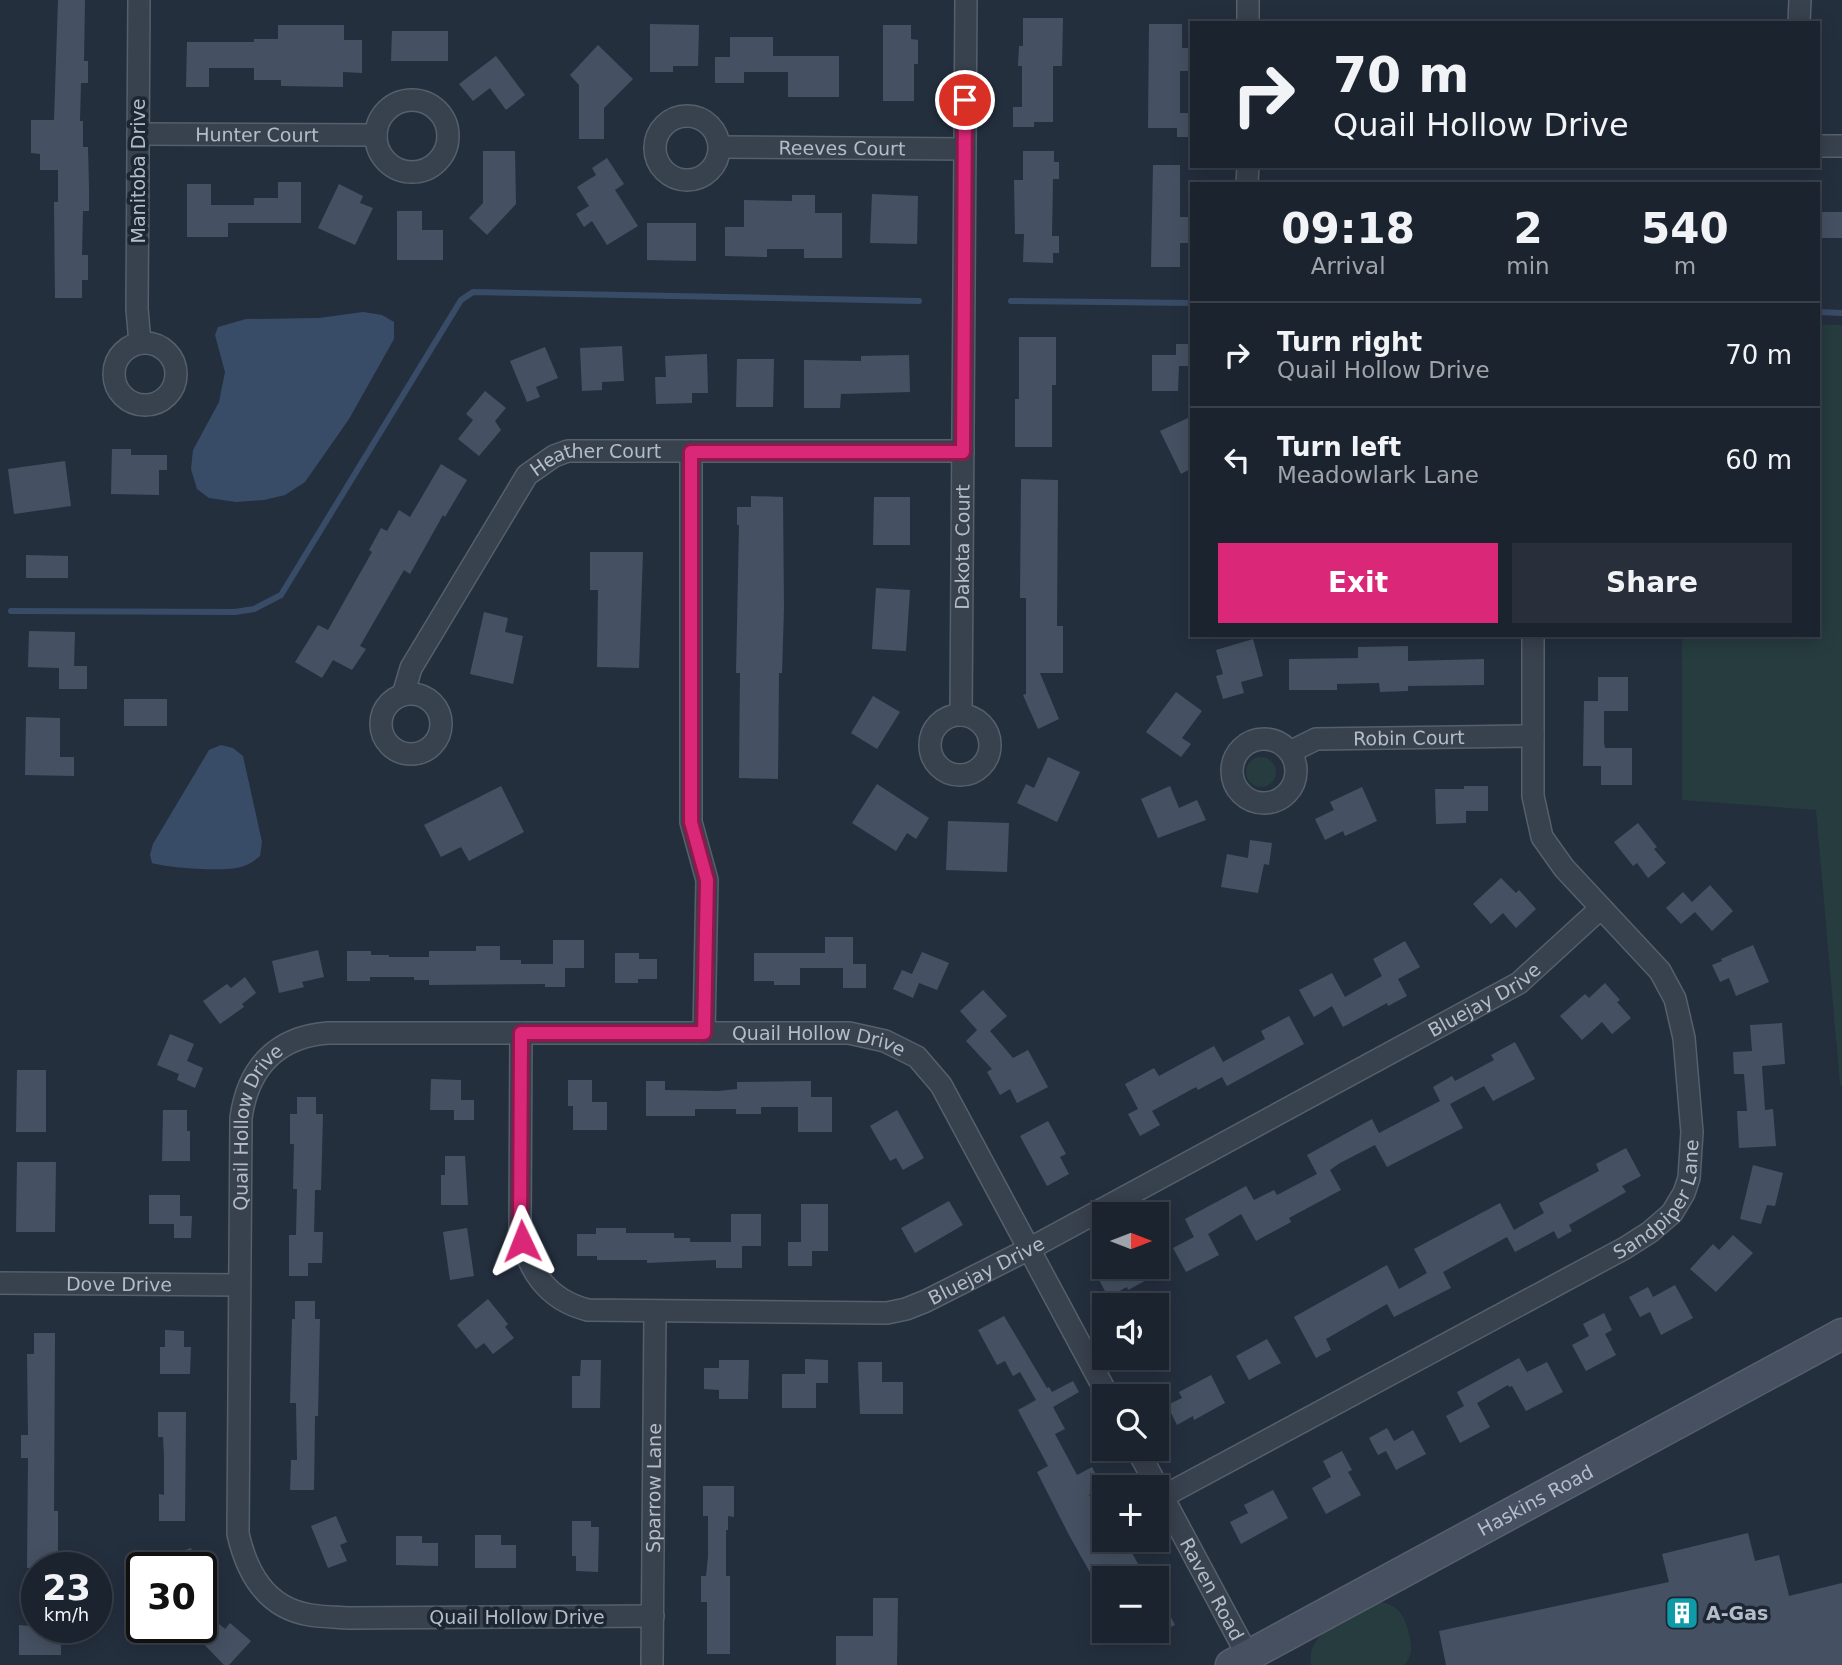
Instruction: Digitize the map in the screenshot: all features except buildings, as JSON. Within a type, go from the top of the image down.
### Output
[{"type":"main road","name":"Haskins Road","points":[[1239,1660],[1842,1334]]},
{"type":"street","name":"Manitoba Drive","points":[[138,0],[137,309],[140,343]]},
{"type":"street","name":"Dakota Court","points":[[961,715],[966,0]]},
{"type":"street","points":[[1248,0],[1248,21]]},
{"type":"street","points":[[1799,21],[1800,0]]},
{"type":"street","name":"Hunter Court","points":[[138,134],[376,135]]},
{"type":"street","points":[[1820,146],[1842,146]]},
{"type":"street","name":"Reeves Court","points":[[720,147],[965,149]]},
{"type":"street","name":"Heather Court","points":[[403,695],[411,668],[527,475],[554,456],[568,451],[963,452]]},
{"type":"street","points":[[691,452],[691,822],[707,880],[704,1033]]},
{"type":"street","name":"Sandpiper Lane","points":[[1169,1493],[1625,1248],[1672,1213],[1684,1194],[1691,1163],[1692,1132],[1684,1038],[1675,999],[1660,971],[1564,868],[1542,837],[1533,796],[1533,637]]},
{"type":"street","name":"Robin Court","points":[[1290,752],[1316,739],[1533,736]]},
{"type":"street","name":"Bluejay Drive","points":[[521,1033],[520,1226],[525,1255],[550,1291],[574,1307],[588,1310],[887,1313],[926,1301],[1029,1249],[1519,984],[1601,908]]},
{"type":"street","name":"Quail Hollow Drive","points":[[653,1616],[349,1618],[302,1613],[268,1595],[249,1571],[238,1534],[241,1118],[245,1097],[254,1076],[272,1054],[291,1042],[312,1034],[849,1033],[885,1041],[917,1057],[941,1085],[1029,1249]]},
{"type":"street","points":[[1029,1249],[1102,1384]]},
{"type":"street","name":"Dove Drive","points":[[0,1283],[239,1285]]},
{"type":"street","name":"Sparrow Lane","points":[[652,1665],[655,1312]]},
{"type":"street","name":"Raven Road","points":[[1169,1512],[1239,1660]]},
{"type":"green space","points":[[1820,325],[1842,325],[1842,1085],[1816,810],[1682,800],[1682,637],[1820,637]]},
{"type":"green space","points":[[1261,757],[1272,761],[1276,772],[1272,783],[1261,787],[1250,783],[1246,772],[1250,761]]},
{"type":"green space","points":[[1372,1601],[1388,1604],[1403,1616],[1411,1646],[1410,1655],[1404,1665],[1311,1665],[1311,1654],[1322,1634]]},
{"type":"water","points":[[363,312],[382,315],[394,322],[394,339],[349,419],[305,482],[285,495],[236,502],[209,498],[197,489],[191,469],[193,450],[219,402],[225,372],[215,335],[218,327],[246,319],[319,318]]},
{"type":"water","points":[[221,745],[233,748],[243,756],[262,842],[260,856],[244,866],[222,869],[183,868],[152,863],[150,855],[153,844],[209,750]]},
{"type":"waterway","points":[[11,611],[235,612],[254,609],[281,595],[461,300],[473,292],[919,301]]},
{"type":"waterway","points":[[1011,301],[1190,303]]},
{"type":"waterway","points":[[1820,312],[1842,313]]},
{"type":"place","name":"A-Gas","points":[[1682,1613]]},
{"type":"route","points":[[522,1241],[521,1033],[704,1033],[707,880],[691,822],[691,452],[963,452],[965,100]]}]
